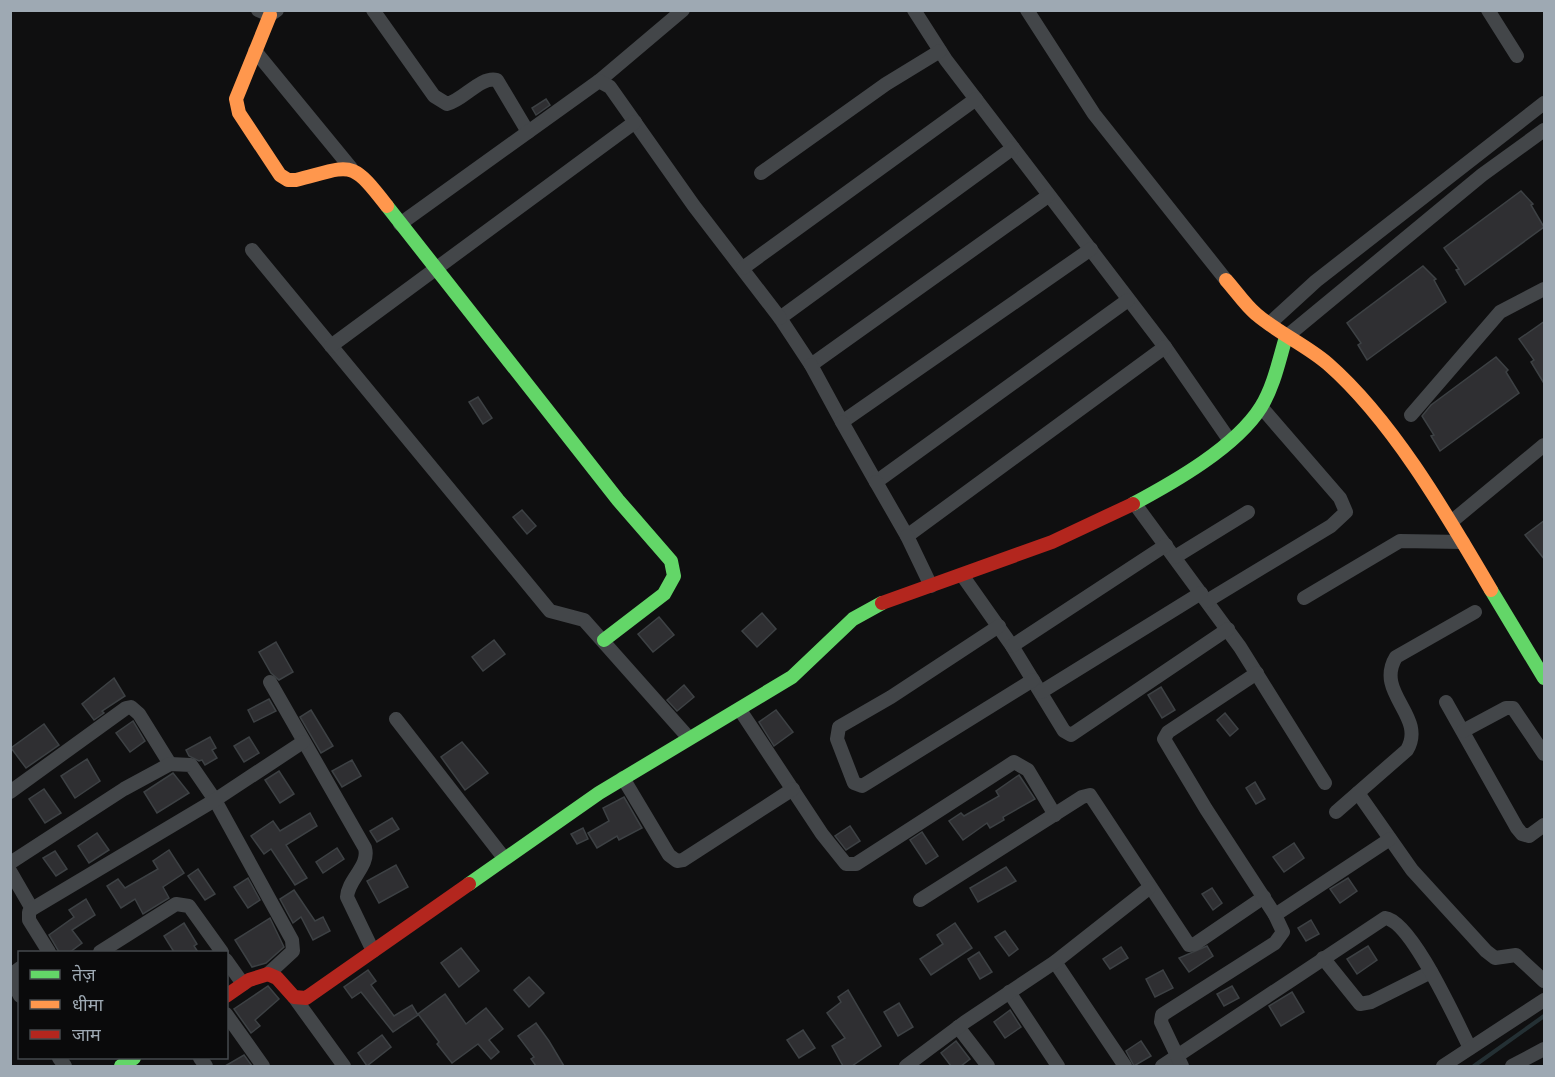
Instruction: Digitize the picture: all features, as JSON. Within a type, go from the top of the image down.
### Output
[{"type":"street","points":[[373,10],[418,78],[434,96],[447,104],[454,102],[488,80],[497,80],[528,132]]},
{"type":"street","points":[[400,224],[599,81],[684,10]]},
{"type":"street","points":[[914,10],[940,51],[1165,347],[1230,441]]},
{"type":"street","points":[[1027,10],[1094,114],[1226,280],[1256,314],[1286,337],[1327,363],[1355,391],[1392,437],[1451,522],[1545,678]]},
{"type":"street","points":[[1488,10],[1517,56]]},
{"type":"street","points":[[268,12],[238,93],[236,105],[280,175],[288,180],[351,168]]},
{"type":"street","points":[[255,51],[351,168],[362,174],[618,500],[671,561],[674,576],[664,594],[604,640]]},
{"type":"street","points":[[761,173],[886,84],[940,51]]},
{"type":"street","points":[[599,81],[610,87],[694,206],[780,318],[811,365],[907,536],[931,586]]},
{"type":"street","points":[[743,268],[976,99]]},
{"type":"street","points":[[1269,324],[1316,281],[1545,103]]},
{"type":"street","points":[[331,346],[635,122]]},
{"type":"street","points":[[294,997],[306,998],[504,858],[623,778],[688,737],[740,710],[804,668],[823,647],[862,613],[1058,541],[1135,504],[1230,441],[1262,408],[1286,337],[1464,189],[1545,130]]},
{"type":"street","points":[[780,318],[1013,148]]},
{"type":"street","points":[[811,365],[1048,196]]},
{"type":"street","points":[[842,422],[1091,249]]},
{"type":"street","points":[[252,250],[550,611],[585,620],[688,737]]},
{"type":"street","points":[[1411,415],[1500,312],[1545,289]]},
{"type":"street","points":[[876,482],[1128,300]]},
{"type":"street","points":[[907,536],[1165,347]]},
{"type":"street","points":[[999,626],[891,697],[839,728],[837,739],[854,783],[862,786],[1037,686],[1331,526],[1346,512],[1340,498],[1262,408]]},
{"type":"street","points":[[1451,522],[1545,446]]},
{"type":"street","points":[[1135,504],[1228,629],[1326,783]]},
{"type":"street","points":[[1175,557],[1248,512]]},
{"type":"street","points":[[1304,598],[1400,541],[1463,542]]},
{"type":"street","points":[[1012,645],[1166,545]]},
{"type":"street","points":[[962,575],[1012,645],[1067,734],[1074,734],[1228,629]]},
{"type":"street","points":[[1336,812],[1407,750],[1414,740],[1414,730],[1409,718],[1397,702],[1390,681],[1391,665],[1396,657],[1475,612]]},
{"type":"street","points":[[1179,1061],[1161,1022],[1162,1015],[1280,939],[1282,932],[1264,897],[1206,809],[1164,739],[1168,732],[1257,673]]},
{"type":"street","points":[[270,682],[366,852],[348,889],[347,897],[373,951]]},
{"type":"street","points":[[1446,702],[1522,834],[1529,836],[1545,825]]},
{"type":"street","points":[[10,792],[126,708],[131,707],[139,714],[170,764]]},
{"type":"street","points":[[1462,731],[1506,708],[1513,708],[1545,754]]},
{"type":"street","points":[[740,710],[841,861],[850,865],[856,864],[1014,762],[1028,770],[1055,814]]},
{"type":"street","points":[[396,719],[504,858]]},
{"type":"street","points":[[46,951],[29,920],[29,912],[32,909],[215,800],[303,742]]},
{"type":"street","points":[[10,862],[124,789],[170,764],[191,765],[215,800],[294,946],[289,956],[268,974],[243,984],[228,995]]},
{"type":"street","points":[[623,778],[669,855],[676,861],[682,860],[793,789]]},
{"type":"street","points":[[1358,793],[1412,870],[1486,951],[1495,958],[1516,955],[1545,981]]},
{"type":"street","points":[[920,900],[1082,797],[1090,795],[1186,943],[1192,946],[1264,897]]},
{"type":"street","points":[[1275,915],[1390,839]]},
{"type":"street","points":[[10,871],[32,909]]},
{"type":"street","points":[[906,1066],[958,1027],[1055,962],[1149,888]]},
{"type":"street","points":[[102,951],[181,903],[189,906],[221,951]]},
{"type":"street","points":[[1162,1066],[1179,1061],[1381,919],[1391,919],[1403,928],[1431,972],[1470,1048]]},
{"type":"street","points":[[1323,958],[1360,1004],[1371,1002],[1431,972]]},
{"type":"street","points":[[1055,962],[1125,1066]]},
{"type":"street","points":[[228,963],[243,984]]},
{"type":"street","points":[[18,970],[12,974],[10,980],[18,993]]},
{"type":"street","points":[[268,974],[277,978],[294,997],[344,1066]]},
{"type":"street","points":[[1009,992],[1058,1066]]},
{"type":"street","points":[[1443,1066],[1545,1000]]},
{"type":"street","points":[[228,1017],[263,1066]]},
{"type":"street","points":[[958,1027],[988,1066]]},
{"type":"street","points":[[1512,1066],[1545,1049]]},
{"type":"building","points":[[546,99],[550,105],[536,115],[532,108]]},
{"type":"building","points":[[1521,191],[1533,204],[1531,205],[1544,227],[1465,285],[1456,270],[1459,269],[1444,248]]},
{"type":"building","points":[[1423,266],[1436,279],[1434,280],[1446,302],[1367,360],[1358,345],[1361,343],[1347,323]]},
{"type":"building","points":[[1545,321],[1545,385],[1531,362],[1534,360],[1519,339]]},
{"type":"building","points":[[1496,357],[1508,370],[1506,372],[1519,393],[1440,451],[1431,436],[1434,435],[1422,416],[1431,405]]},
{"type":"building","points":[[478,397],[492,418],[483,424],[469,402]]},
{"type":"building","points":[[522,510],[536,526],[527,534],[513,517]]},
{"type":"building","points":[[1545,520],[1545,560],[1525,535]]},
{"type":"building","points":[[762,613],[776,629],[757,647],[742,631]]},
{"type":"building","points":[[659,617],[674,635],[653,652],[638,634]]},
{"type":"building","points":[[494,640],[505,654],[483,671],[472,657]]},
{"type":"building","points":[[276,642],[293,672],[279,680],[271,673],[259,652]]},
{"type":"building","points":[[114,678],[125,696],[102,711],[104,713],[94,720],[82,704]]},
{"type":"building","points":[[684,685],[694,697],[677,711],[667,700]]},
{"type":"building","points":[[1161,687],[1175,710],[1162,718],[1148,695]]},
{"type":"building","points":[[269,699],[276,711],[254,722],[248,710]]},
{"type":"building","points":[[311,710],[333,746],[321,753],[300,717]]},
{"type":"building","points":[[776,710],[793,732],[774,746],[759,722]]},
{"type":"building","points":[[1225,713],[1238,729],[1230,736],[1217,720]]},
{"type":"building","points":[[133,721],[145,741],[130,752],[116,733]]},
{"type":"building","points":[[44,724],[59,745],[26,768],[11,748]]},
{"type":"building","points":[[210,737],[216,748],[212,750],[217,758],[205,765],[202,760],[199,761],[189,756],[186,750]]},
{"type":"building","points":[[249,737],[259,753],[244,762],[234,746]]},
{"type":"building","points":[[462,742],[488,773],[465,790],[441,757]]},
{"type":"building","points":[[87,759],[100,781],[75,798],[61,776]]},
{"type":"building","points":[[352,760],[361,776],[342,787],[332,771]]},
{"type":"building","points":[[279,771],[294,794],[280,803],[265,780]]},
{"type":"building","points":[[173,773],[189,793],[157,813],[144,792]]},
{"type":"building","points":[[1019,775],[1035,799],[1003,817],[1004,820],[990,828],[987,823],[963,840],[949,821],[961,813],[964,816],[999,796],[996,791]]},
{"type":"building","points":[[1255,782],[1265,799],[1256,804],[1246,788]]},
{"type":"building","points":[[44,789],[61,813],[45,823],[29,799]]},
{"type":"building","points":[[624,797],[642,828],[619,840],[617,836],[597,848],[588,833],[609,821],[603,808]]},
{"type":"building","points":[[310,813],[317,826],[286,845],[307,878],[295,885],[271,849],[264,854],[251,836],[273,821],[280,831]]},
{"type":"building","points":[[392,818],[399,829],[377,842],[370,831]]},
{"type":"building","points":[[850,826],[860,841],[846,850],[835,836]]},
{"type":"building","points":[[583,828],[588,839],[577,844],[571,834]]},
{"type":"building","points":[[922,832],[938,856],[926,864],[910,840]]},
{"type":"building","points":[[97,833],[109,850],[89,863],[78,846]]},
{"type":"building","points":[[1294,843],[1304,858],[1284,872],[1273,857]]},
{"type":"building","points":[[337,848],[344,859],[323,873],[316,862]]},
{"type":"building","points":[[169,850],[184,873],[163,887],[169,898],[143,914],[135,899],[121,908],[107,886],[118,879],[125,888],[158,869],[153,861]]},
{"type":"building","points":[[55,851],[67,869],[56,876],[43,858]]},
{"type":"building","points":[[396,865],[408,887],[379,903],[367,881]]},
{"type":"building","points":[[1006,867],[1016,881],[978,902],[970,888]]},
{"type":"building","points":[[198,869],[215,894],[205,900],[188,876]]},
{"type":"building","points":[[248,878],[260,900],[248,908],[234,887]]},
{"type":"building","points":[[1348,878],[1357,891],[1340,903],[1330,889]]},
{"type":"building","points":[[1212,888],[1222,903],[1213,910],[1202,894]]},
{"type":"building","points":[[294,890],[315,921],[323,917],[330,931],[313,940],[301,917],[293,923],[280,899]]},
{"type":"building","points":[[86,899],[95,915],[72,930],[82,943],[71,951],[58,951],[49,935],[74,917],[69,910]]},
{"type":"building","points":[[270,918],[284,947],[266,963],[252,967],[235,940]]},
{"type":"building","points":[[1311,920],[1319,934],[1306,941],[1298,928]]},
{"type":"building","points":[[184,923],[197,944],[194,946],[197,951],[173,951],[164,936]]},
{"type":"building","points":[[955,923],[972,948],[931,975],[920,959],[943,944],[937,935]]},
{"type":"building","points":[[1005,931],[1018,949],[1009,956],[995,937]]},
{"type":"building","points":[[1207,946],[1213,956],[1189,972],[1179,958]]},
{"type":"building","points":[[1368,946],[1377,960],[1357,974],[1347,959]]},
{"type":"building","points":[[1121,947],[1128,958],[1110,969],[1103,959]]},
{"type":"building","points":[[461,948],[479,971],[459,987],[441,963]]},
{"type":"building","points":[[979,952],[992,972],[980,979],[968,959]]},
{"type":"building","points":[[368,970],[376,981],[371,985],[394,1016],[412,1005],[418,1015],[393,1032],[361,992],[352,998],[344,987]]},
{"type":"building","points":[[1163,970],[1173,988],[1155,997],[1146,979]]},
{"type":"building","points":[[529,977],[544,993],[529,1007],[514,990]]},
{"type":"building","points":[[268,986],[279,999],[255,1020],[260,1026],[251,1033],[234,1009]]},
{"type":"building","points":[[1232,986],[1239,998],[1224,1006],[1217,994]]},
{"type":"building","points":[[848,990],[881,1046],[852,1066],[843,1066],[832,1046],[845,1038],[827,1013],[841,1002],[838,997]]},
{"type":"building","points":[[1292,992],[1304,1012],[1281,1026],[1269,1006]]},
{"type":"building","points":[[445,994],[466,1024],[486,1008],[503,1029],[489,1040],[499,1052],[491,1059],[478,1044],[452,1063],[437,1044],[439,1042],[418,1014]]},
{"type":"building","points":[[899,1003],[913,1027],[898,1036],[884,1012]]},
{"type":"building","points":[[1010,1010],[1021,1027],[1005,1038],[994,1022]]},
{"type":"building","points":[[536,1023],[564,1066],[536,1066],[531,1059],[534,1057],[518,1036]]},
{"type":"building","points":[[803,1030],[815,1048],[799,1058],[787,1040]]},
{"type":"building","points":[[382,1035],[391,1047],[367,1066],[358,1053]]},
{"type":"building","points":[[956,1041],[970,1059],[961,1066],[951,1066],[941,1053]]},
{"type":"building","points":[[1141,1041],[1151,1056],[1134,1066],[1126,1051]]},
{"type":"building","points":[[244,1055],[252,1066],[225,1066]]},
{"type":"waterway","points":[[1474,1066],[1544,1016]]},
{"type":"traffic: fast","points":[[387,206],[618,500],[671,561],[674,576],[664,594],[604,640]]},
{"type":"traffic: fast","points":[[1133,504],[1203,462],[1250,422],[1261,407],[1269,390],[1286,337]]},
{"type":"traffic: fast","points":[[1491,590],[1544,678]]},
{"type":"traffic: fast","points":[[469,884],[599,793],[792,677],[853,619],[882,603]]},
{"type":"traffic: fast","points":[[121,1066],[132,1059]]},
{"type":"traffic: slow","points":[[270,15],[236,99],[239,113],[280,175],[288,180],[296,180],[329,171],[349,170],[365,180],[387,206]]},
{"type":"traffic: slow","points":[[1226,280],[1244,302],[1265,321],[1328,364],[1375,413],[1417,470],[1491,590]]},
{"type":"traffic: jam","points":[[882,603],[1052,542],[1133,504]]},
{"type":"traffic: jam","points":[[228,995],[249,980],[268,974],[277,978],[294,997],[306,998],[469,884]]}]
